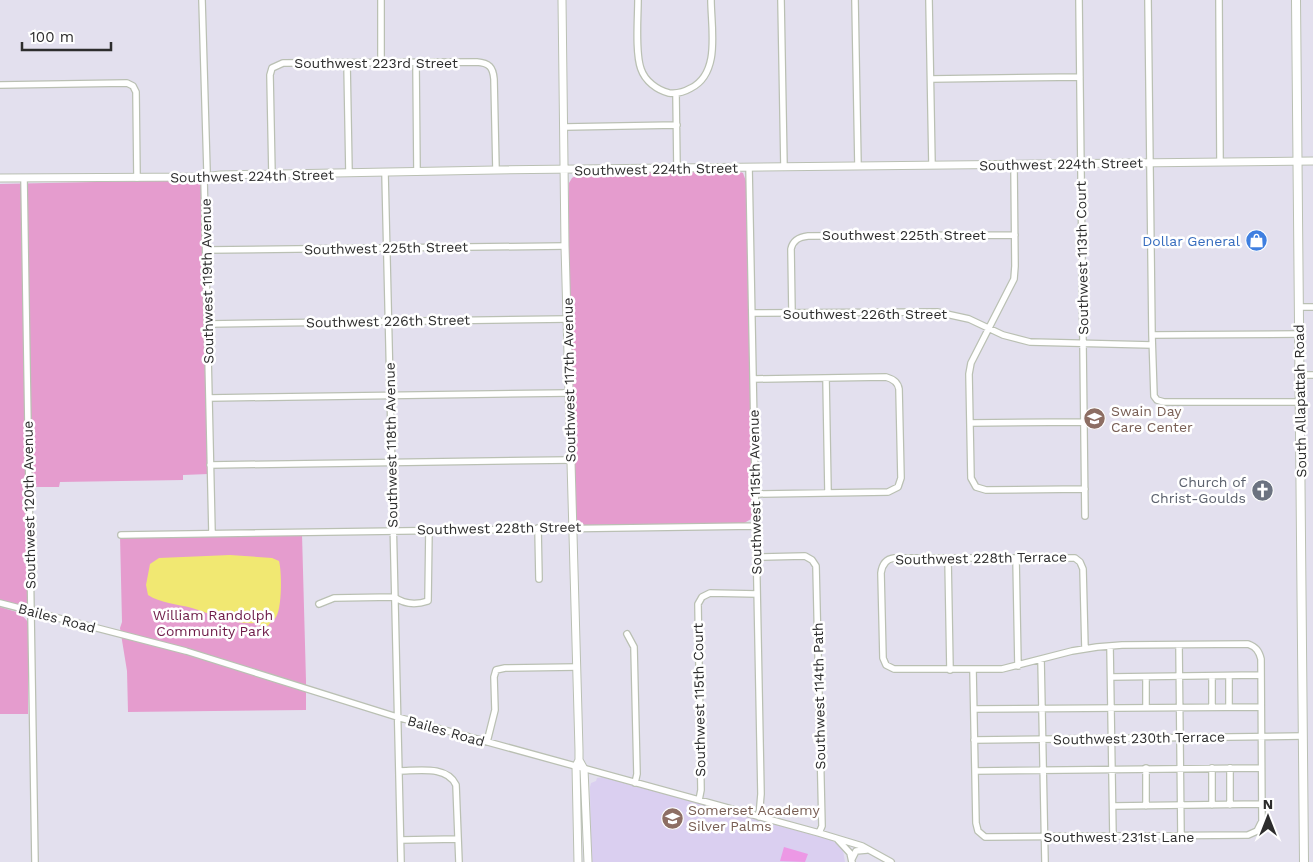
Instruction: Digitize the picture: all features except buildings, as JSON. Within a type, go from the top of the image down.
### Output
[{"type":"main road","name":"South Allapattah Road","points":[[1296,0],[1304,862]]},
{"type":"street","name":"Southwest 119th Avenue","points":[[202,0],[207,170],[204,177],[212,533]]},
{"type":"street","points":[[381,63],[382,0]]},
{"type":"street","name":"Southwest 117th Avenue","points":[[562,0],[565,246],[577,667],[578,862]]},
{"type":"street","points":[[638,0],[638,55],[641,69],[654,86],[660,90],[676,94],[698,84],[709,68],[712,57],[711,0]]},
{"type":"street","points":[[781,0],[784,167]]},
{"type":"street","points":[[855,0],[858,166]]},
{"type":"street","points":[[929,0],[932,165]]},
{"type":"street","name":"Southwest 113th Court","points":[[1078,0],[1085,516]]},
{"type":"street","points":[[1148,0],[1153,393],[1157,400],[1164,402],[1300,402]]},
{"type":"street","points":[[1219,0],[1220,162]]},
{"type":"street","name":"Southwest 223rd Street","points":[[272,174],[270,77],[272,68],[280,64],[477,62],[490,66],[494,79],[496,170]]},
{"type":"street","points":[[347,63],[349,173]]},
{"type":"street","points":[[416,63],[417,172]]},
{"type":"street","points":[[931,79],[1080,77]]},
{"type":"street","points":[[0,85],[127,83],[132,86],[136,92],[137,178]]},
{"type":"street","points":[[676,94],[677,168]]},
{"type":"street","points":[[565,128],[677,125]]},
{"type":"street","name":"Southwest 224th Street","points":[[0,178],[137,178],[496,170],[1313,161]]},
{"type":"street","points":[[1014,164],[1016,266],[1014,279],[1008,292],[971,363],[970,476],[974,485],[990,490],[1085,489]]},
{"type":"street","name":"Southwest 115th Avenue","points":[[749,167],[761,794],[759,817]]},
{"type":"street","name":"Southwest 118th Avenue","points":[[385,173],[401,862]]},
{"type":"street","name":"Southwest 120th Avenue","points":[[24,178],[35,862]]},
{"type":"street","name":"Southwest 225th Street","points":[[792,313],[790,254],[794,241],[799,237],[1015,235]]},
{"type":"street","name":"Southwest 225th Street","points":[[207,250],[565,246]]},
{"type":"street","points":[[1299,307],[1313,307]]},
{"type":"street","name":"Southwest 226th Street","points":[[752,313],[937,312],[969,319],[1009,337],[1030,342],[1152,345]]},
{"type":"street","name":"Southwest 226th Street","points":[[208,324],[568,319]]},
{"type":"street","points":[[1152,335],[1299,334]]},
{"type":"street","points":[[1299,375],[1313,375]]},
{"type":"street","points":[[754,379],[886,377],[897,382],[899,389],[901,478],[898,488],[888,492],[755,494]]},
{"type":"street","points":[[826,378],[828,492]]},
{"type":"street","points":[[209,398],[569,393]]},
{"type":"street","points":[[970,423],[1084,422]]},
{"type":"street","points":[[210,464],[571,460]]},
{"type":"street","name":"Southwest 228th Street","points":[[121,535],[572,527],[756,526]]},
{"type":"street","points":[[538,528],[539,579]]},
{"type":"street","points":[[319,604],[329,599],[341,598],[394,597],[402,602],[419,603],[428,601],[429,530]]},
{"type":"street","name":"Southwest 114th Path","points":[[756,557],[805,556],[816,565],[822,826],[819,833]]},
{"type":"street","name":"Southwest 228th Terrace","points":[[950,670],[896,670],[886,665],[883,658],[881,573],[886,561],[892,558],[1076,558],[1081,563],[1083,569],[1084,649]]},
{"type":"street","points":[[948,558],[950,670],[1002,669],[1084,649],[1110,646],[1248,644],[1258,651],[1260,659],[1262,804],[1113,806]]},
{"type":"street","points":[[1016,558],[1018,666]]},
{"type":"street","name":"Southwest 115th Court","points":[[699,800],[701,784],[698,605],[704,595],[710,593],[757,594]]},
{"type":"street","name":"Bailes Road","points":[[0,603],[186,651],[397,717],[487,742],[577,763]]},
{"type":"street","points":[[627,634],[634,647],[637,774],[635,783]]},
{"type":"street","points":[[1179,645],[1181,836]]},
{"type":"street","points":[[1110,646],[1113,837]]},
{"type":"street","points":[[1041,659],[1045,862]]},
{"type":"street","points":[[487,742],[495,710],[494,677],[496,670],[505,668],[577,667]]},
{"type":"street","points":[[973,670],[975,770],[1261,768]]},
{"type":"street","points":[[1212,676],[1212,706]]},
{"type":"street","points":[[1229,676],[1229,707]]},
{"type":"street","points":[[1111,677],[1260,676]]},
{"type":"street","points":[[1146,677],[1146,707]]},
{"type":"street","points":[[974,709],[1260,707]]},
{"type":"street","name":"Southwest 230th Terrace","points":[[974,740],[1303,736]]},
{"type":"street","name":"Southwest 117th Avenue","points":[[577,763],[584,769],[588,862]]},
{"type":"street","points":[[1146,768],[1146,806]]},
{"type":"street","points":[[1212,768],[1212,805]]},
{"type":"street","points":[[1230,768],[1230,805]]},
{"type":"street","points":[[584,769],[853,843],[891,862]]},
{"type":"street","name":"Southwest 231st Lane","points":[[975,770],[977,829],[988,838],[1250,835],[1257,832],[1262,823],[1262,804]]},
{"type":"street","points":[[399,771],[438,771],[453,780],[456,786],[459,862]]},
{"type":"street","points":[[836,838],[847,849],[852,860]]},
{"type":"street","points":[[401,840],[458,839]]},
{"type":"street","points":[[852,860],[858,850],[870,850]]},
{"type":"shaded area","points":[[230,555],[272,558],[279,561],[281,581],[278,612],[268,626],[231,621],[192,608],[163,602],[148,595],[146,585],[150,564],[159,558]]},
{"type":"shaded area","name":"Somerset Academy Silver Palms","points":[[603,777],[831,840],[843,850],[845,862],[591,862],[590,787],[591,783],[596,781],[597,778]]},
{"type":"shaded area","points":[[784,847],[808,854],[805,862],[780,861]]},
{"type":"green space","points":[[735,170],[743,173],[747,184],[753,518],[744,523],[580,524],[576,518],[568,224],[569,183],[577,175],[600,172]]},
{"type":"green space","points":[[197,181],[202,186],[208,474],[183,475],[183,480],[60,482],[59,487],[26,487],[28,600],[27,603],[21,606],[0,601],[0,184]]},
{"type":"green space","name":"William Randolph Community Park","points":[[302,534],[306,710],[128,712],[127,671],[120,628],[122,622],[120,536]]},
{"type":"green space","points":[[0,607],[20,613],[28,622],[28,714],[0,714]]},
{"type":"place","name":"Dollar General","points":[[1256,241]]},
{"type":"place","name":"Swain Day Care Center","points":[[1095,419]]},
{"type":"place","name":"Church of Christ-Goulds","points":[[1262,490]]},
{"type":"place","name":"Somerset Academy Silver Palms","points":[[672,818]]}]
